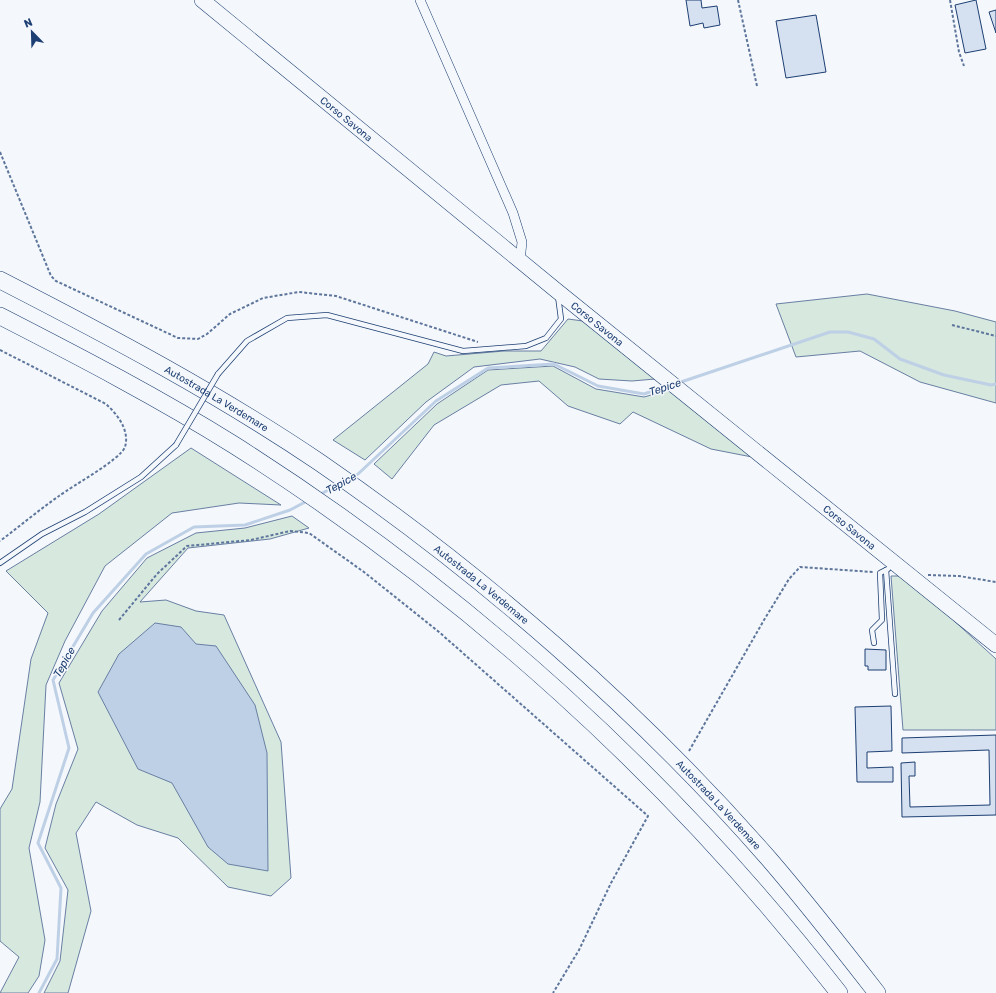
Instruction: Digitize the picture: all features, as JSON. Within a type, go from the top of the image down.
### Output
[{"type":"highway","name":"Autostrada La Verdemare","points":[[0,280],[97,329],[179,375],[317,461],[429,542],[489,590],[560,650],[610,696],[719,804],[769,858],[878,993]]},
{"type":"highway","points":[[0,316],[80,357],[166,404],[235,446],[290,482],[427,580],[494,635],[603,732],[657,785],[733,867],[802,946],[839,993]]},
{"type":"main road","name":"Corso Savona","points":[[202,0],[520,261],[707,412],[891,567],[913,578],[996,645]]},
{"type":"street","points":[[420,0],[513,213],[522,242],[520,261]]},
{"type":"lane","points":[[0,563],[42,534],[85,512],[141,478],[176,445],[218,374],[247,341],[287,318],[327,315],[463,351],[526,346],[546,338],[561,319],[557,291]]},
{"type":"lane","points":[[874,643],[872,630],[882,620],[880,573],[891,567],[895,694]]},
{"type":"path","points":[[738,0],[757,86]]},
{"type":"path","points":[[950,0],[959,52],[964,66]]},
{"type":"path","points":[[0,152],[51,276],[56,281],[178,338],[198,339],[207,334],[230,314],[263,298],[299,292],[336,296],[498,348]]},
{"type":"path","points":[[952,325],[996,336]]},
{"type":"path","points":[[0,350],[106,404],[118,416],[125,432],[125,447],[115,459],[59,496],[0,541]]},
{"type":"path","points":[[119,620],[157,574],[187,546],[251,540],[290,531],[309,534],[364,572],[474,662],[648,816],[611,883],[579,950],[552,993]]},
{"type":"path","points":[[689,751],[764,620],[789,579],[800,567],[880,573]]},
{"type":"path","points":[[913,578],[934,574],[959,576],[996,582]]},
{"type":"shaded area","points":[[867,294],[955,311],[996,322],[996,403],[920,382],[860,351],[796,357],[776,304]]},
{"type":"shaded area","points":[[568,319],[583,321],[655,379],[632,381],[599,379],[575,367],[540,359],[474,367],[426,402],[365,460],[333,440],[428,364],[434,352],[446,356],[504,351],[541,351]]},
{"type":"shaded area","points":[[553,366],[596,389],[644,397],[669,390],[752,457],[711,449],[633,412],[620,424],[568,406],[539,381],[501,385],[434,425],[392,479],[374,464],[437,404],[488,370]]},
{"type":"shaded area","points":[[191,448],[281,505],[239,503],[172,513],[105,566],[65,641],[46,685],[40,802],[29,848],[45,940],[39,976],[28,993],[0,993],[19,957],[0,941],[0,809],[12,789],[31,659],[48,613],[6,571],[99,514]]},
{"type":"shaded area","points":[[292,516],[309,528],[270,539],[188,548],[140,602],[166,600],[196,611],[224,615],[281,742],[291,878],[271,896],[228,887],[178,838],[137,825],[96,802],[76,833],[91,911],[68,993],[44,993],[60,961],[68,890],[45,848],[56,804],[78,749],[59,683],[102,611],[147,558],[196,533],[245,528]]},
{"type":"shaded area","points":[[891,576],[905,576],[996,659],[996,730],[903,730]]},
{"type":"water","points":[[155,623],[181,627],[196,644],[216,646],[255,705],[267,753],[268,871],[228,864],[208,847],[172,783],[138,769],[98,692],[119,654]]},
{"type":"building","points":[[686,0],[701,0],[702,8],[717,6],[720,25],[704,28],[703,23],[690,26]]},
{"type":"building","points":[[976,0],[986,49],[965,53],[955,5]]},
{"type":"building","points":[[996,10],[996,33],[989,12]]},
{"type":"building","points":[[816,15],[826,72],[786,78],[776,21]]},
{"type":"building","points":[[865,649],[886,650],[886,670],[868,670],[868,666],[865,666]]},
{"type":"building","points":[[891,706],[892,751],[867,752],[867,768],[893,767],[893,782],[857,782],[855,707]]},
{"type":"building","points":[[996,735],[996,815],[902,817],[901,763],[915,762],[915,776],[909,776],[910,807],[990,805],[989,750],[902,753],[902,738]]},
{"type":"waterway","name":"Tepice","points":[[678,383],[830,332],[848,332],[874,339],[900,359],[944,375],[991,385],[996,384]]},
{"type":"waterway","name":"Tepice","points":[[351,478],[358,474],[436,401],[488,368],[554,364],[598,386],[644,394],[667,386]]},
{"type":"waterway","name":"Tepice","points":[[319,495],[341,483]]},
{"type":"waterway","name":"Tepice","points":[[39,993],[57,959],[61,888],[38,843],[69,748],[53,680],[93,613],[146,554],[194,527],[245,525],[290,510],[307,501]]}]
